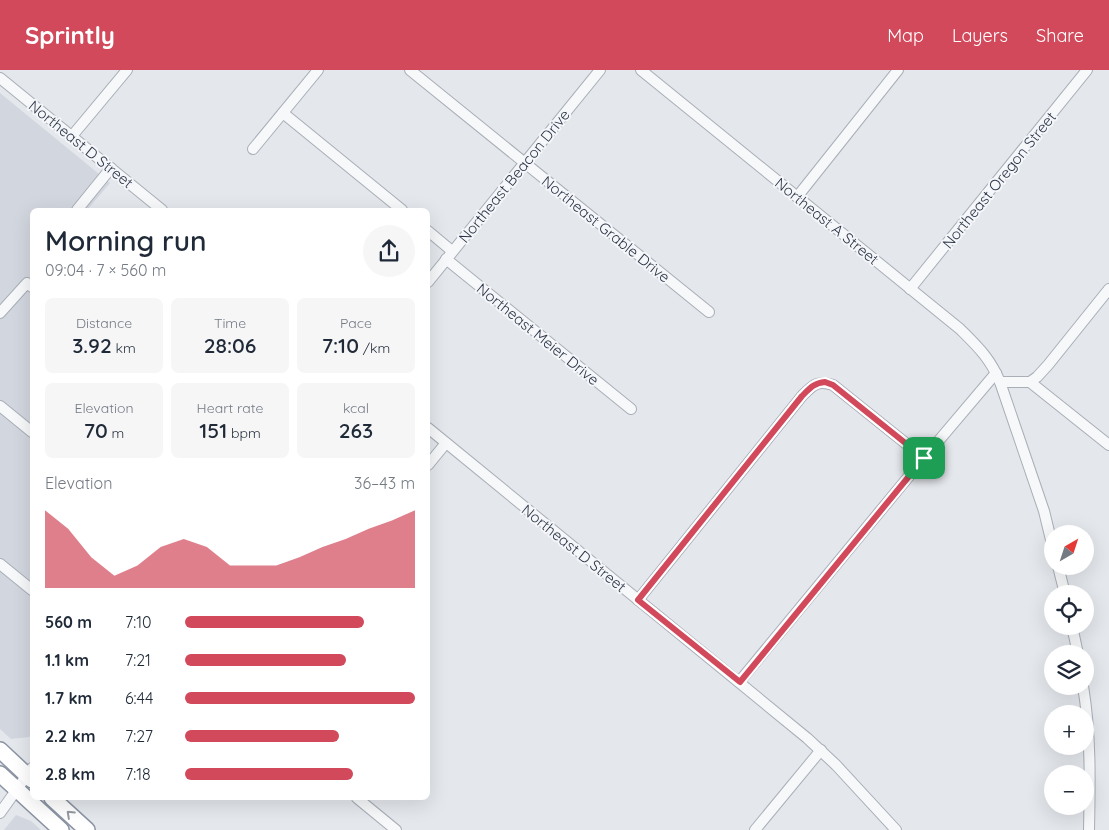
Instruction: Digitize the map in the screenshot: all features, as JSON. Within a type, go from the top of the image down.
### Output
[{"type":"highway","points":[[0,750],[30,773]]},
{"type":"highway","points":[[0,774],[61,830]]},
{"type":"highway","points":[[54,800],[87,830]]},
{"type":"street","points":[[72,136],[127,70]]},
{"type":"street","points":[[254,149],[318,70]]},
{"type":"street","name":"Northeast Grable Drive","points":[[410,70],[709,312]]},
{"type":"street","name":"Northeast Beacon Drive","points":[[430,279],[600,70]]},
{"type":"street","name":"Northeast A Street","points":[[641,70],[976,344],[990,362],[998,378],[1048,525]]},
{"type":"street","name":"Northeast Oregon Street","points":[[910,289],[1087,70]]},
{"type":"street","points":[[798,197],[895,71]]},
{"type":"street","name":"Northeast D Street","points":[[0,78],[160,208]]},
{"type":"street","points":[[283,113],[400,208]]},
{"type":"street","points":[[79,208],[111,168]]},
{"type":"street","name":"Northeast Meier Drive","points":[[430,233],[449,255],[631,409]]},
{"type":"street","points":[[0,313],[30,283]]},
{"type":"street","points":[[1030,382],[1048,366],[1109,289]]},
{"type":"street","points":[[740,682],[924,458],[998,378],[1030,382],[1109,445]]},
{"type":"street","points":[[638,600],[802,396],[818,383],[825,382],[833,385],[924,458]]},
{"type":"street","points":[[0,406],[30,430]]},
{"type":"street","name":"Northeast D Street","points":[[430,430],[821,750],[896,830]]},
{"type":"street","points":[[430,463],[446,443]]},
{"type":"street","points":[[0,564],[30,588]]},
{"type":"street","points":[[1084,695],[1090,757],[1089,830]]},
{"type":"street","points":[[755,830],[821,750]]},
{"type":"street","points":[[0,813],[30,775]]},
{"type":"street","points":[[359,800],[396,830]]},
{"type":"shaded area","points":[[0,93],[110,183],[89,208],[30,208],[30,736],[11,739],[0,729]]},
{"type":"shaded area","points":[[16,815],[31,821],[41,830],[4,830]]},
{"type":"route","points":[[825,382],[833,385],[924,458],[740,682],[638,600],[802,396],[818,383],[825,382]]}]
